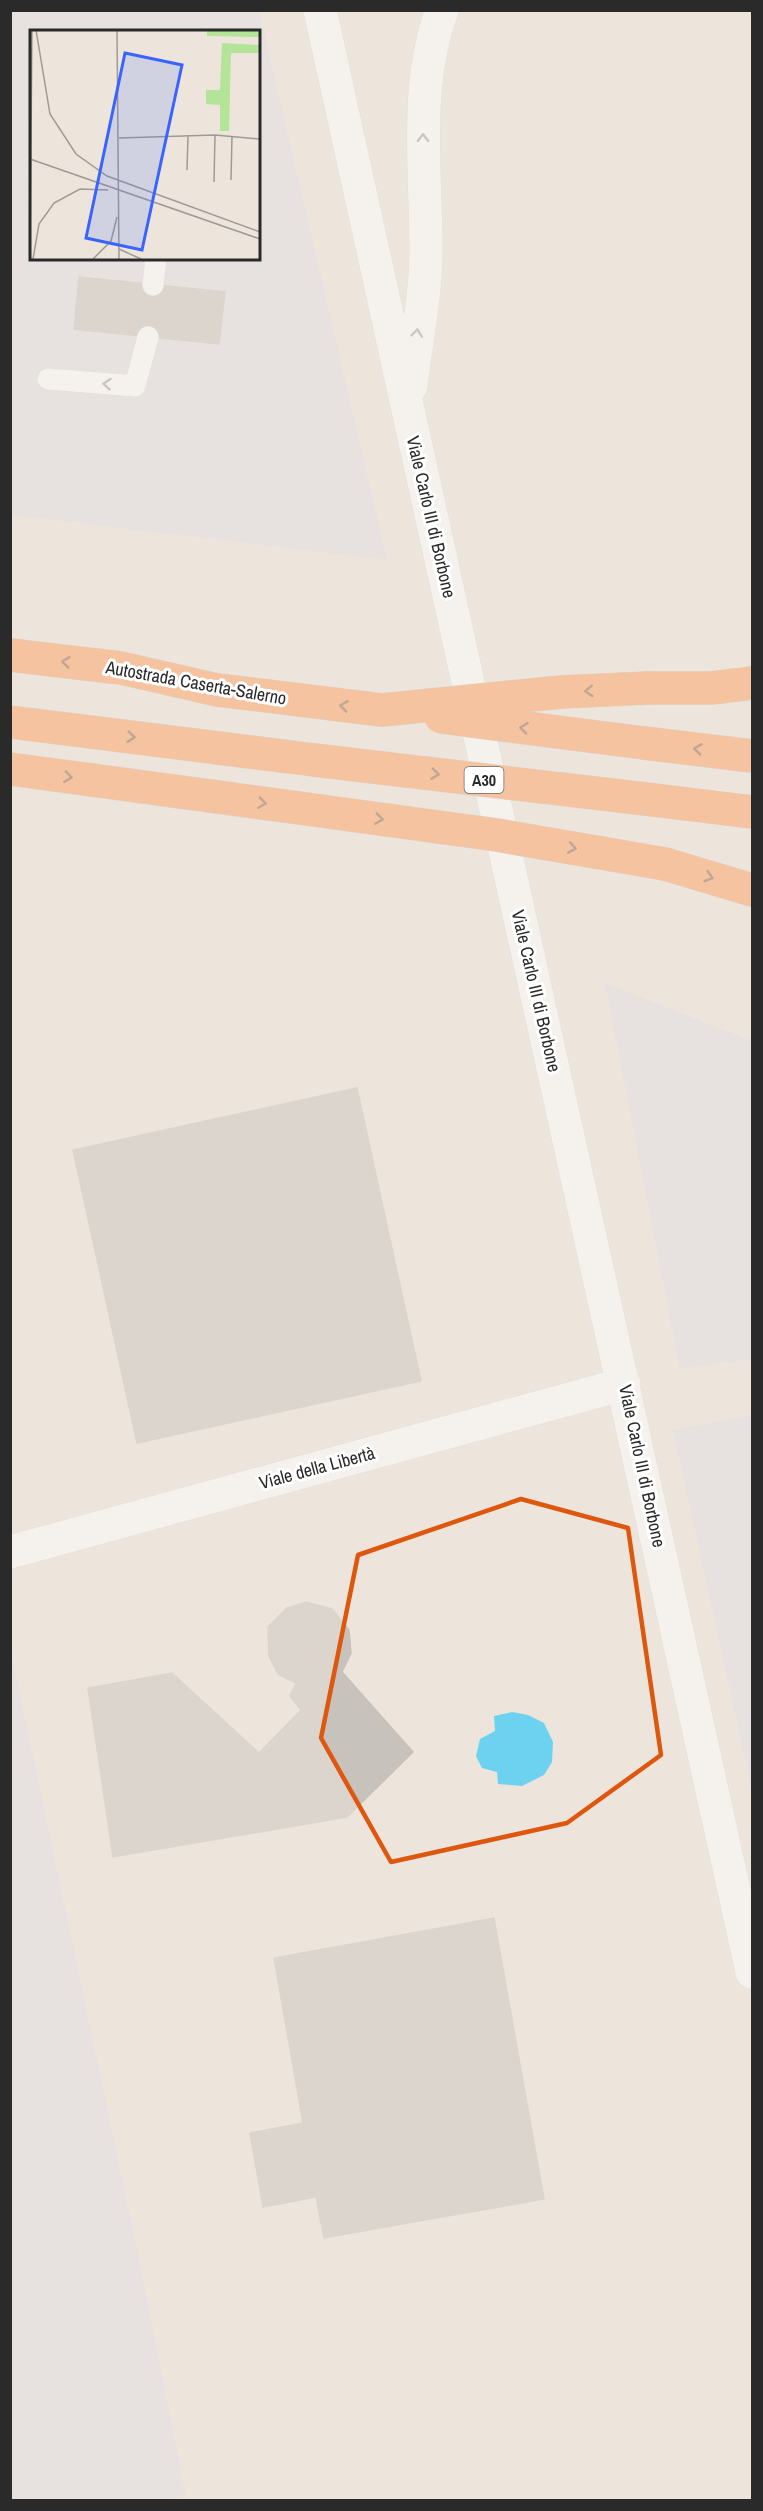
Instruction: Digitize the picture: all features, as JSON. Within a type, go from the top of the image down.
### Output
[{"type":"highway","name":"Autostrada Caserta-Salerno","points":[[10,655],[121,668],[217,690],[382,710]]},
{"type":"highway","points":[[382,710],[561,692],[711,688],[753,683]]},
{"type":"highway","points":[[382,710],[753,756]]},
{"type":"highway","name":"A30","points":[[10,722],[753,812]]},
{"type":"highway","points":[[10,769],[497,835],[665,864],[753,890]]},
{"type":"main road","name":"Viale Carlo III di Borbone","points":[[320,10],[753,1972]]},
{"type":"main road","points":[[408,412],[426,253],[422,113],[432,38],[442,10]]},
{"type":"main road","name":"Viale della Libertà","points":[[10,1552],[624,1384]]},
{"type":"lane","points":[[153,285],[156,260]]},
{"type":"lane","points":[[48,379],[135,386],[148,337]]},
{"type":"highlighted area","points":[[521,1499],[628,1528],[661,1755],[567,1823],[391,1862],[321,1738],[358,1555]]},
{"type":"shaded area","points":[[11,11],[259,11],[387,560],[11,515]]},
{"type":"shaded area","points":[[605,983],[752,1041],[752,1359],[680,1369]]},
{"type":"shaded area","points":[[752,1415],[752,1791],[673,1430]]},
{"type":"shaded area","points":[[10,1647],[138,2255],[186,2497],[165,2500],[11,2500]]},
{"type":"water","points":[[512,1712],[528,1715],[544,1723],[553,1742],[552,1762],[544,1775],[522,1786],[498,1784],[497,1772],[482,1768],[476,1756],[480,1739],[495,1731],[494,1716]]},
{"type":"building","points":[[79,277],[225,292],[219,344],[74,329]]},
{"type":"building","points":[[357,1088],[421,1381],[137,1443],[73,1150]]},
{"type":"building","points":[[306,1602],[332,1609],[349,1630],[351,1653],[342,1672],[413,1752],[347,1817],[113,1857],[88,1688],[172,1673],[259,1753],[301,1710],[290,1696],[296,1683],[278,1674],[269,1656],[268,1627],[287,1608]]},
{"type":"building","points":[[494,1918],[544,2199],[324,2238],[316,2197],[263,2207],[250,2133],[303,2123],[274,1958]]}]
